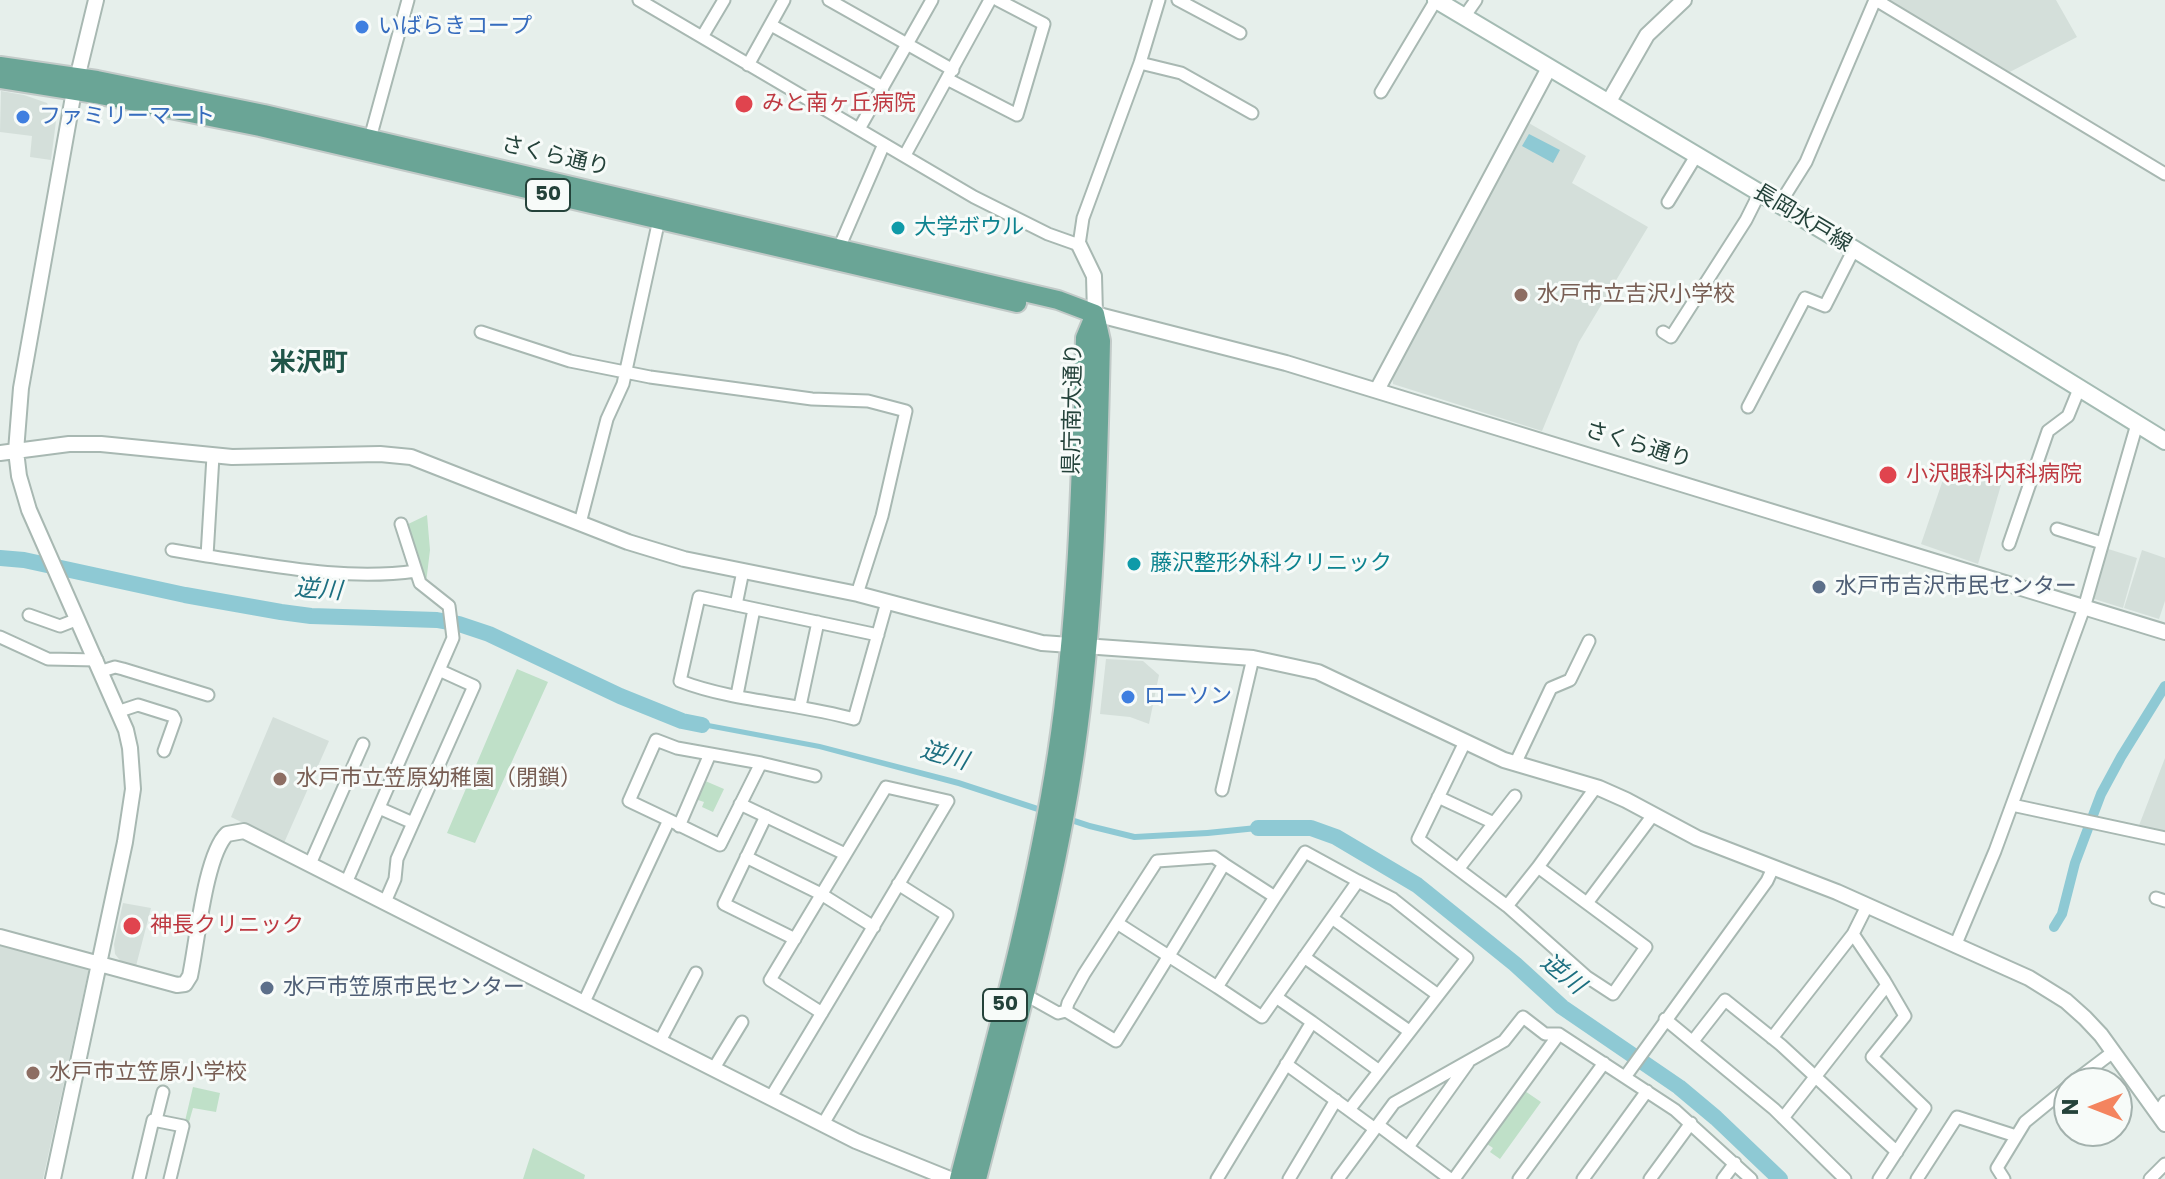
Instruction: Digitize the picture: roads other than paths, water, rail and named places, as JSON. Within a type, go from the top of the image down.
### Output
[{"type":"main road","name":"長岡水戸線","points":[[1436,0],[1854,249],[2165,441]]},
{"type":"main road","name":"さくら通り","points":[[0,66],[260,127],[368,146],[661,214],[1058,312],[1095,314]]},
{"type":"main road","name":"さくら通り","points":[[0,79],[75,84]]},
{"type":"main road","name":"さくら通り","points":[[661,214],[839,248],[1058,300],[1095,314]]},
{"type":"main road","name":"県庁南大通り","points":[[977,1179],[1024,994],[1058,802],[1096,544],[1101,341],[1095,314]]},
{"type":"main road","name":"県庁南大通り","points":[[959,1179],[1026,921],[1053,830]]},
{"type":"street","points":[[53,1179],[132,808],[130,748],[120,711],[26,502],[16,451],[21,388],[75,84],[96,0]]},
{"type":"street","points":[[368,146],[408,0]]},
{"type":"street","points":[[639,0],[661,5],[702,37],[748,65],[1003,212],[1079,245]]},
{"type":"street","points":[[702,37],[724,0]]},
{"type":"street","points":[[748,65],[784,0]]},
{"type":"street","points":[[829,0],[907,44],[1017,115],[1044,24],[998,0]]},
{"type":"street","points":[[859,129],[932,0]]},
{"type":"street","points":[[905,155],[990,0]]},
{"type":"street","points":[[1095,314],[1094,276],[1079,245],[1083,218],[1140,63],[1159,0]]},
{"type":"street","points":[[1178,0],[1240,33]]},
{"type":"street","points":[[1381,92],[1436,0]]},
{"type":"street","points":[[1464,17],[1476,0]]},
{"type":"street","points":[[1608,103],[1647,35],[1684,0]]},
{"type":"street","points":[[1779,205],[1806,162],[1875,0],[2165,174]]},
{"type":"street","points":[[771,25],[883,87]]},
{"type":"street","points":[[1140,63],[1181,73],[1252,113]]},
{"type":"street","points":[[1377,390],[1549,68]]},
{"type":"street","points":[[839,248],[884,144]]},
{"type":"street","points":[[1668,202],[1696,156]]},
{"type":"street","points":[[1663,332],[1671,337],[1746,220],[1759,194]]},
{"type":"street","points":[[580,523],[607,419],[623,384],[661,214]]},
{"type":"street","points":[[1748,407],[1805,298],[1825,306],[1854,249]]},
{"type":"street","name":"さくら通り","points":[[1095,314],[1235,349],[1377,390],[2165,632]]},
{"type":"street","points":[[481,332],[570,361],[676,382],[812,399],[868,401],[906,411],[882,516],[857,594]]},
{"type":"street","points":[[2009,544],[2048,431],[2068,416],[2079,389]]},
{"type":"street","points":[[1955,946],[2012,805],[2084,608],[2137,424]]},
{"type":"street","points":[[0,453],[69,444],[101,444],[213,456],[380,454],[411,457],[648,549],[857,594],[1021,638],[1079,647],[1253,658],[1299,667],[1341,681],[1515,764],[1596,787],[1702,841],[1867,906],[2047,988],[2085,1018],[2162,1113]]},
{"type":"street","points":[[207,556],[213,456]]},
{"type":"street","points":[[346,883],[453,638],[449,609],[420,583],[401,524]]},
{"type":"street","points":[[2057,529],[2102,543]]},
{"type":"street","points":[[172,550],[321,572],[397,574],[416,571]]},
{"type":"street","points":[[736,605],[743,571]]},
{"type":"street","points":[[878,635],[699,597],[680,681],[699,688],[854,719],[878,635],[887,602]]},
{"type":"street","points":[[737,695],[754,609]]},
{"type":"street","points":[[29,615],[60,626],[78,619]]},
{"type":"street","points":[[800,706],[818,622]]},
{"type":"street","points":[[0,637],[48,659],[115,667],[208,695]]},
{"type":"street","points":[[1515,764],[1551,688],[1570,680],[1589,641]]},
{"type":"street","points":[[1222,790],[1253,658]]},
{"type":"street","points":[[385,902],[395,879],[397,859],[474,686],[441,671]]},
{"type":"street","points":[[120,711],[138,705],[173,716],[175,720],[164,751]]},
{"type":"street","points":[[761,763],[720,845],[629,801],[656,740],[677,748],[761,763],[815,776]]},
{"type":"street","points":[[1465,742],[1418,839],[1507,906],[1587,977],[1613,994],[1646,947],[1538,867]]},
{"type":"street","points":[[310,864],[363,744]]},
{"type":"street","points":[[584,1002],[710,754]]},
{"type":"street","points":[[771,1097],[822,1013],[874,927],[948,801],[886,787],[821,894],[770,980],[822,1013]]},
{"type":"street","points":[[1507,906],[1596,787]]},
{"type":"street","points":[[1459,868],[1515,796]]},
{"type":"street","points":[[1438,797],[1494,823]]},
{"type":"street","points":[[740,804],[845,854]]},
{"type":"street","points":[[2012,805],[2165,838]]},
{"type":"street","points":[[379,808],[413,823]]},
{"type":"street","points":[[1587,903],[1653,815]]},
{"type":"street","points":[[766,816],[724,904],[795,939]]},
{"type":"street","points":[[0,937],[177,985],[185,984],[190,976],[219,845],[227,834],[244,831],[823,1124],[891,1157],[950,1179]]},
{"type":"street","points":[[1217,987],[1305,852],[1393,899],[1467,958],[1349,1110]]},
{"type":"street","points":[[746,857],[821,894],[874,927]]},
{"type":"street","points":[[1066,1011],[1084,974],[1157,861],[1214,857],[1275,897]]},
{"type":"street","points":[[1024,994],[1058,1013],[1066,1011],[1116,1041],[1224,864]]},
{"type":"street","points":[[1627,1073],[1767,881],[1773,868]]},
{"type":"street","points":[[1117,923],[1262,1017],[1358,881]]},
{"type":"street","points":[[823,1124],[947,915],[898,884]]},
{"type":"street","points":[[1772,1038],[1853,934],[1867,906]]},
{"type":"street","points":[[1332,918],[1438,995]]},
{"type":"street","points":[[1853,934],[1905,1016],[1872,1057],[1925,1108],[1879,1179]]},
{"type":"street","points":[[1304,957],[1409,1031]]},
{"type":"street","points":[[660,1041],[696,973]]},
{"type":"street","points":[[1783,1118],[1887,985]]},
{"type":"street","points":[[1276,997],[1378,1070]]},
{"type":"street","points":[[1693,1041],[1725,1000],[1772,1038],[1897,1152]]},
{"type":"street","points":[[1338,1179],[1394,1103],[1504,1041],[1523,1017],[1545,1034],[1559,1034],[1604,1063],[1627,1073],[1691,1123],[1751,1179]]},
{"type":"street","points":[[1665,1019],[1783,1118],[1845,1179]]},
{"type":"street","points":[[714,1068],[742,1022]]},
{"type":"street","points":[[1217,1179],[1312,1022]]},
{"type":"street","points":[[1286,1064],[1452,1179],[1559,1034]]},
{"type":"street","points":[[2093,1067],[2113,1052]]},
{"type":"street","points":[[1408,1147],[1470,1060]]},
{"type":"street","points":[[1519,1179],[1604,1063]]},
{"type":"street","points":[[1583,1179],[1647,1091]]},
{"type":"street","points":[[139,1179],[163,1092]]},
{"type":"street","points":[[1990,1179],[2031,1116],[2053,1098]]},
{"type":"street","points":[[1289,1179],[1336,1100]]},
{"type":"street","points":[[1917,1179],[1957,1117],[2016,1136]]},
{"type":"street","points":[[156,1120],[183,1126],[170,1179]]},
{"type":"street","points":[[1650,1179],[1691,1123]]},
{"type":"street","points":[[1723,1179],[1735,1163]]},
{"type":"street","points":[[2150,1179],[2165,1164]]},
{"type":"street","points":[[1428,1179],[1436,1168]]},
{"type":"street","points":[[1997,1168],[2004,1179]]},
{"type":"water","points":[[1529,134],[1560,150],[1553,163],[1522,146]]},
{"type":"water","points":[[682,718],[820,744],[959,780],[1090,823],[1135,834],[1276,823],[1277,829],[1134,840],[1089,829],[958,786],[819,749],[681,723]]},
{"type":"waterway","name":"逆川","points":[[0,558],[24,560],[281,612],[311,616],[437,620],[459,624],[489,634],[620,696],[682,721],[702,725]]},
{"type":"waterway","points":[[2054,927],[2062,914],[2075,863],[2101,794],[2165,686]]},
{"type":"waterway","name":"逆川","points":[[1258,828],[1311,828],[1336,837],[1417,885],[1515,964],[1562,1007],[1679,1087],[1780,1179]]},
{"type":"place","name":"いばらきコープ","points":[[362,27]]},
{"type":"place","name":"みと南ヶ丘病院","points":[[744,104]]},
{"type":"place","name":"ファミリーマート","points":[[23,117]]},
{"type":"place","name":"大学ボウル","points":[[898,228]]},
{"type":"place","name":"水戸市立吉沢小学校","points":[[1521,295]]},
{"type":"place","name":"小沢眼科内科病院","points":[[1888,475]]},
{"type":"place","name":"藤沢整形外科クリニック","points":[[1134,564]]},
{"type":"place","name":"水戸市吉沢市民センター","points":[[1819,587]]},
{"type":"place","name":"ローソン","points":[[1128,697]]},
{"type":"place","name":"水戸市立笠原幼稚園（閉鎖）","points":[[280,779]]},
{"type":"place","name":"神長クリニック","points":[[132,926]]},
{"type":"place","name":"水戸市笠原市民センター","points":[[267,988]]},
{"type":"place","name":"水戸市立笠原小学校","points":[[33,1073]]},
{"type":"district","name":"米沢町","points":[[309,364]]}]
